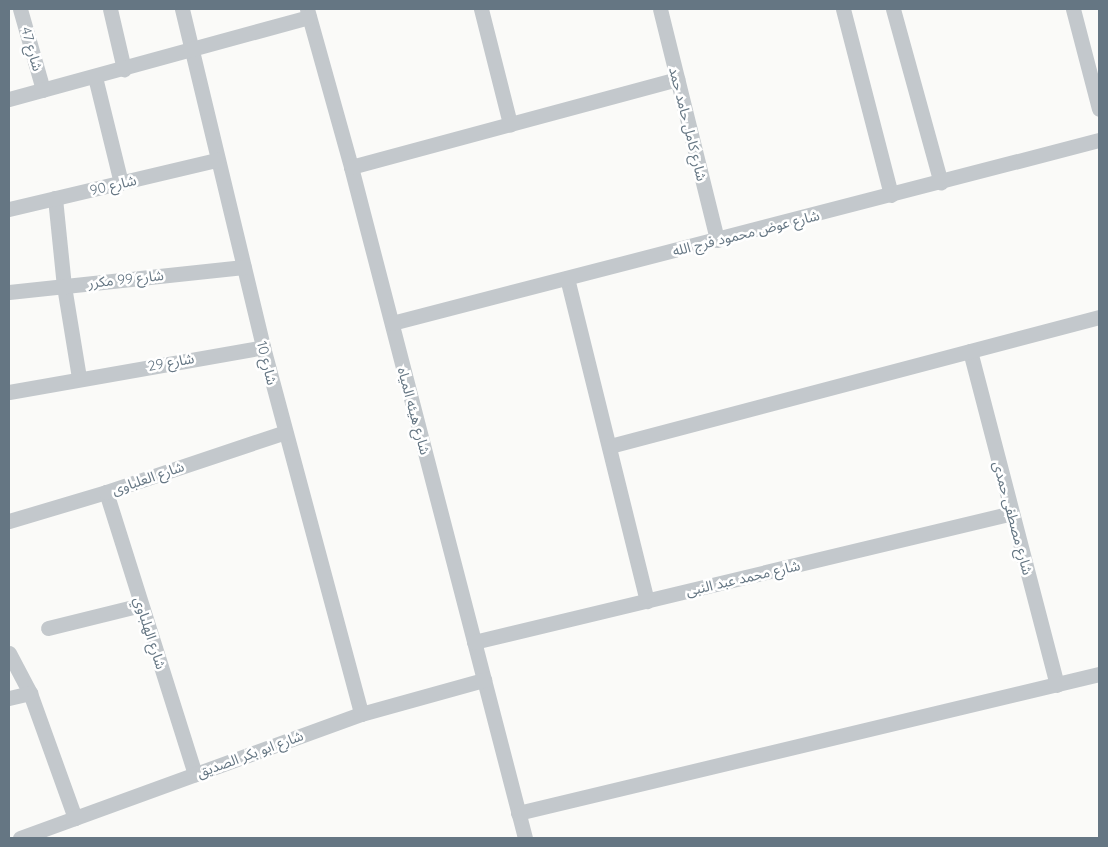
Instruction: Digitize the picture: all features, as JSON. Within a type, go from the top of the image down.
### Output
[{"type":"street","name":"شارع 47","points":[[20,9],[43,90]]},
{"type":"street","points":[[110,9],[124,69]]},
{"type":"street","name":"شارع 10","points":[[182,9],[263,347],[361,714]]},
{"type":"street","points":[[481,9],[510,124]]},
{"type":"street","name":"شارع كامل حامد حمد","points":[[660,9],[717,240]]},
{"type":"street","points":[[842,9],[891,196]]},
{"type":"street","points":[[893,9],[941,182]]},
{"type":"street","points":[[1073,9],[1099,109]]},
{"type":"street","points":[[9,99],[192,50],[308,13]]},
{"type":"street","name":"شارع هيئه المياه","points":[[308,13],[392,323],[525,838]]},
{"type":"street","points":[[95,77],[121,183]]},
{"type":"street","points":[[351,168],[677,79]]},
{"type":"street","name":"شارع عوض محمود فرج الله","points":[[392,323],[891,196],[1099,140]]},
{"type":"street","name":"شارع 90","points":[[9,209],[217,160]]},
{"type":"street","points":[[55,198],[64,286],[78,378]]},
{"type":"street","name":"شارع 99 مكرر","points":[[9,292],[244,267]]},
{"type":"street","points":[[566,278],[610,446],[647,601]]},
{"type":"street","points":[[610,446],[1099,317]]},
{"type":"street","name":"شارع 29","points":[[9,392],[78,378],[263,347]]},
{"type":"street","name":"شارع مصطفى حمدى","points":[[970,351],[1056,685]]},
{"type":"street","name":"شارع العلباوى","points":[[9,520],[106,492],[285,432]]},
{"type":"street","name":"شارع الهلباوي","points":[[106,492],[195,774]]},
{"type":"street","name":"شارع محمد عبد النبى","points":[[474,642],[1012,514]]},
{"type":"street","points":[[48,628],[141,605]]},
{"type":"street","points":[[9,653],[30,693],[75,818]]},
{"type":"street","points":[[518,813],[1099,674]]},
{"type":"street","name":"شارع ابو بكر الصديق","points":[[20,838],[361,714],[484,680]]},
{"type":"street","points":[[9,698],[30,693]]}]
